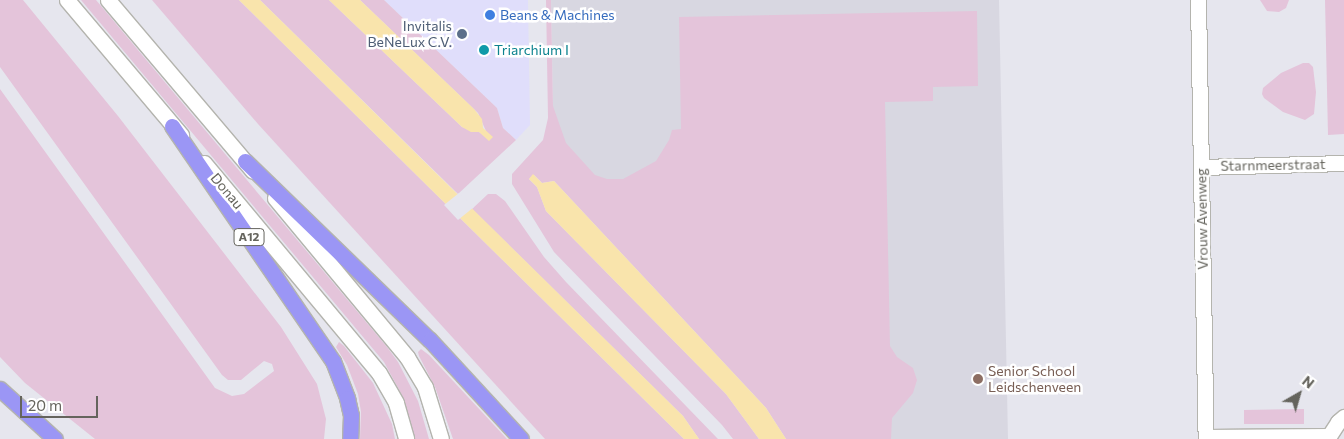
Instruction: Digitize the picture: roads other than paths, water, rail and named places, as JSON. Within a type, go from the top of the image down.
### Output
[{"type":"highway","name":"A12","points":[[172,126],[333,361],[342,380],[349,407],[350,439]]},
{"type":"highway","points":[[244,161],[430,340],[521,439]]},
{"type":"highway","points":[[0,389],[53,437]]},
{"type":"main road","name":"Donau","points":[[67,0],[375,367],[396,403],[406,439]]},
{"type":"main road","points":[[108,0],[407,356],[425,387],[441,439]]},
{"type":"main road","name":"Vrouw Avenweg","points":[[1198,0],[1206,438]]},
{"type":"main road","name":"Starnmeerstraat","points":[[1201,167],[1344,163]]},
{"type":"main road","points":[[1206,438],[1330,438],[1338,422],[1344,417]]},
{"type":"place","name":"Beans & Machines","points":[[490,15]]},
{"type":"place","name":"Invitalis BeNeLux C.V.","points":[[462,34]]},
{"type":"place","name":"Triarchium I","points":[[484,50]]},
{"type":"place","name":"Senior School Leidschenveen","points":[[978,379]]}]
